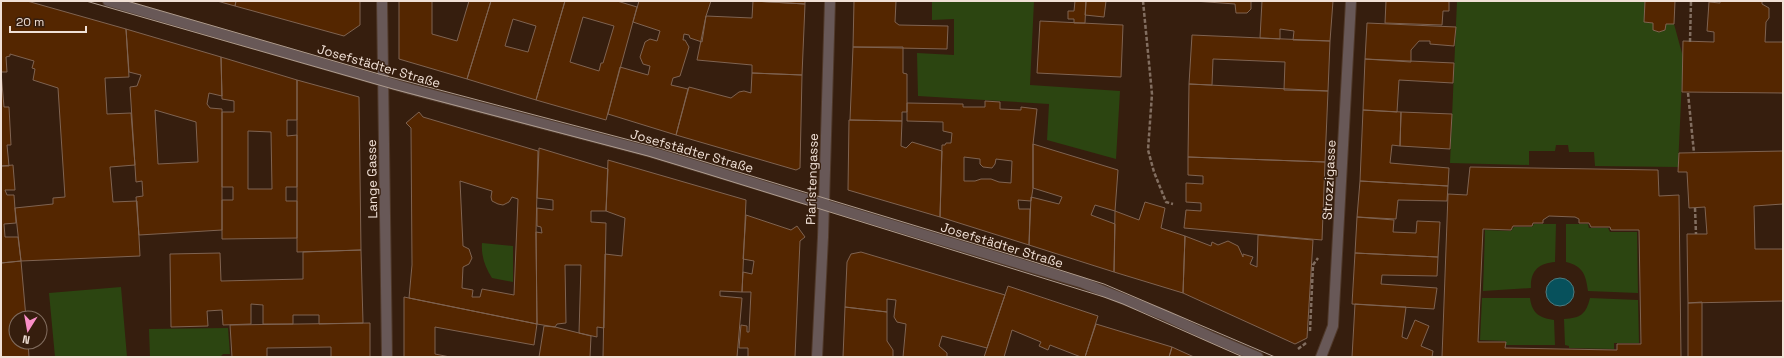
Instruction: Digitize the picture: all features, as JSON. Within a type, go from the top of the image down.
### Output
[{"type":"street","name":"Josefstädter Straße","points":[[108,1],[383,81],[651,152],[1083,283],[1157,312],[1258,357]]},
{"type":"street","name":"Lange Gasse","points":[[382,1],[387,357]]},
{"type":"street","name":"Piaristengasse","points":[[817,357],[824,204],[830,1]]},
{"type":"street","name":"Strozzigasse","points":[[1321,357],[1334,326],[1351,1]]},
{"type":"path","points":[[1143,1],[1152,94],[1148,150],[1154,172],[1166,202],[1173,204]]},
{"type":"path","points":[[1690,42],[1691,1]]},
{"type":"path","points":[[1688,93],[1694,153]]},
{"type":"path","points":[[1695,208],[1696,234]]},
{"type":"green space","points":[[932,1],[1034,1],[1030,85],[1120,91],[1116,159],[1047,140],[1049,104],[918,96],[917,53],[954,55],[954,19],[932,20]]},
{"type":"green space","points":[[1457,1],[1645,1],[1644,22],[1653,23],[1653,30],[1659,32],[1665,30],[1666,24],[1674,24],[1683,57],[1678,167],[1595,166],[1594,152],[1569,152],[1568,145],[1556,145],[1555,151],[1529,151],[1529,165],[1450,163]]},
{"type":"green space","points":[[1534,224],[1556,224],[1555,262],[1544,264],[1537,269],[1532,277],[1531,288],[1483,291],[1485,230],[1511,231],[1514,227],[1532,227]]},
{"type":"green space","points":[[1566,224],[1588,224],[1589,228],[1608,228],[1610,232],[1637,232],[1638,293],[1588,291],[1583,272],[1576,266],[1566,262]]},
{"type":"green space","points":[[482,243],[513,246],[513,282],[492,278],[484,261]]},
{"type":"green space","points":[[121,287],[127,357],[55,357],[49,293]]},
{"type":"green space","points":[[1482,298],[1530,298],[1532,307],[1537,314],[1544,318],[1554,320],[1555,345],[1506,345],[1506,341],[1480,340]]},
{"type":"green space","points":[[1590,298],[1638,300],[1639,343],[1614,343],[1614,349],[1569,348],[1569,346],[1565,345],[1564,319],[1575,318],[1582,314],[1587,308]]},
{"type":"green space","points":[[228,328],[230,354],[223,354],[220,357],[150,357],[149,329]]},
{"type":"water","points":[[1560,278],[1570,282],[1574,292],[1570,302],[1560,306],[1550,302],[1546,292],[1550,282]]},
{"type":"building","points":[[1,1],[27,1],[126,29],[129,77],[105,78],[107,114],[131,113],[135,165],[110,167],[113,202],[137,201],[140,256],[21,261],[15,208],[53,204],[53,198],[65,197],[58,88],[33,80],[35,69],[32,68],[34,61],[10,54],[10,56],[6,57],[7,72],[1,72]]},
{"type":"building","points":[[217,1],[236,1],[235,6]]},
{"type":"building","points":[[236,1],[360,1],[360,25],[344,36],[235,6]]},
{"type":"building","points":[[399,1],[432,1],[432,34],[457,41],[469,1],[491,1],[467,79],[399,59]]},
{"type":"building","points":[[491,1],[565,1],[536,100],[467,79]],"holes":[[[513,19],[536,26],[528,52],[505,46]]]},
{"type":"building","points":[[565,1],[617,1],[637,7],[606,120],[536,100]],"holes":[[[583,17],[614,26],[603,63],[601,63],[599,71],[570,62]]]},
{"type":"building","points":[[639,1],[711,1],[706,16],[702,42],[690,38],[689,35],[684,34],[683,40],[685,40],[689,47],[680,76],[673,78],[671,85],[688,89],[676,135],[608,114],[620,67],[648,75],[650,66],[643,64],[640,57],[645,42],[650,39],[657,41],[660,31],[633,22]]},
{"type":"building","points":[[753,1],[805,1],[805,4]]},
{"type":"building","points":[[753,1],[805,4],[802,75],[752,73],[752,65],[697,60],[706,16],[752,18]]},
{"type":"building","points":[[854,1],[896,1],[895,22],[899,25],[948,26],[947,49],[853,47]]},
{"type":"building","points":[[1075,1],[1086,1],[1085,23],[1074,23],[1074,19],[1068,19],[1068,11],[1074,11]]},
{"type":"building","points":[[1086,1],[1106,1],[1104,17],[1085,15]]},
{"type":"building","points":[[1194,1],[1251,1],[1251,9],[1247,13],[1236,13],[1235,4]]},
{"type":"building","points":[[1262,1],[1333,1],[1330,41],[1293,40],[1294,31],[1280,29],[1280,39],[1260,38]]},
{"type":"building","points":[[1386,1],[1449,1],[1449,11],[1443,11],[1442,25],[1385,23]]},
{"type":"building","points":[[1645,1],[1675,1],[1674,24],[1666,24],[1665,30],[1659,32],[1653,30],[1653,23],[1644,22]]},
{"type":"building","points":[[1720,1],[1762,1],[1762,4],[1769,8],[1769,18],[1766,22],[1765,42],[1783,42],[1783,93],[1682,92],[1683,41],[1714,42],[1714,32],[1707,31],[1709,2],[1720,3]]},
{"type":"building","points":[[1040,21],[1123,25],[1121,77],[1037,73]]},
{"type":"building","points":[[1367,23],[1456,27],[1454,46],[1430,44],[1430,41],[1419,41],[1411,50],[1411,62],[1365,59]]},
{"type":"building","points":[[126,29],[221,57],[222,96],[209,93],[207,104],[210,108],[222,109],[222,230],[139,235],[136,197],[143,196],[142,181],[136,182],[130,87],[137,86],[141,75],[129,72]],"holes":[[[155,110],[196,122],[198,162],[158,164]]]},
{"type":"building","points":[[1192,35],[1330,41],[1328,91],[1284,90],[1285,62],[1213,59],[1212,85],[1189,84]]},
{"type":"building","points":[[853,47],[903,47],[903,73],[907,74],[907,112],[902,112],[902,121],[850,120]]},
{"type":"building","points":[[221,57],[297,80],[297,120],[287,120],[287,136],[297,135],[297,187],[286,187],[286,201],[297,201],[297,238],[222,239],[222,200],[233,200],[233,187],[222,187],[222,112],[234,112],[234,101],[222,99]],"holes":[[[248,131],[271,132],[272,189],[248,189]]]},
{"type":"building","points":[[1365,59],[1454,63],[1453,83],[1399,80],[1397,112],[1363,110]]},
{"type":"building","points":[[1,72],[4,107],[9,107],[11,145],[7,145],[9,166],[1,166]]},
{"type":"building","points":[[752,73],[802,75],[800,168],[796,170],[676,135],[689,87],[731,98],[739,92],[744,91],[751,93]]},
{"type":"building","points":[[297,80],[359,97],[361,250],[297,252]]},
{"type":"building","points":[[1189,84],[1328,91],[1325,162],[1188,157]]},
{"type":"building","points":[[985,101],[1000,102],[1000,109],[1021,110],[1021,107],[1037,109],[1033,144],[1033,188],[1031,201],[1018,200],[1019,209],[1030,209],[1029,245],[940,217],[942,145],[951,143],[952,133],[943,131],[943,122],[907,121],[907,103],[963,104],[963,107],[985,107]],"holes":[[[964,157],[980,159],[980,164],[983,167],[992,168],[996,159],[1012,161],[1011,183],[999,182],[991,179],[964,181]]]},
{"type":"building","points":[[1363,110],[1401,112],[1400,146],[1392,145],[1390,163],[1449,168],[1448,186],[1360,181]]},
{"type":"building","points":[[419,112],[423,117],[538,151],[536,232],[537,324],[409,298],[412,265],[411,128],[406,123]],"holes":[[[460,181],[492,191],[492,201],[498,204],[503,205],[509,202],[512,197],[518,199],[514,295],[482,289],[480,297],[472,297],[473,290],[462,288],[463,267],[469,264],[472,258],[469,249],[463,246]]]},
{"type":"building","points":[[1401,112],[1452,114],[1450,149],[1400,146]]},
{"type":"building","points":[[849,120],[902,121],[901,146],[906,148],[912,142],[942,151],[940,217],[848,190]]},
{"type":"building","points":[[1033,144],[1118,170],[1115,211],[1095,205],[1091,215],[1115,224],[1114,272],[1029,245],[1031,197],[1059,204],[1062,197],[1033,188]]},
{"type":"building","points":[[539,148],[608,169],[606,211],[591,211],[591,222],[606,223],[604,328],[597,327],[597,337],[579,333],[581,265],[565,265],[566,323],[557,324],[555,327],[537,324],[536,232],[542,233],[541,227],[537,226],[537,208],[553,210],[553,200],[537,198]]},
{"type":"building","points":[[1783,151],[1783,204],[1754,206],[1755,249],[1783,249],[1783,301],[1688,303],[1687,234],[1707,234],[1705,207],[1689,208],[1687,172],[1678,172],[1679,153]]},
{"type":"building","points":[[1188,157],[1325,162],[1322,240],[1184,228],[1186,210],[1201,211],[1201,203],[1186,202],[1186,183],[1203,184],[1203,176],[1188,175]]},
{"type":"building","points":[[608,160],[746,200],[742,292],[720,291],[720,296],[742,298],[737,357],[603,357],[605,254],[622,256],[625,218],[606,211]]},
{"type":"building","points":[[13,165],[15,190],[5,190],[7,195],[14,195],[16,223],[4,224],[5,237],[18,237],[21,261],[1,263],[1,166]]},
{"type":"building","points":[[1470,167],[1658,170],[1659,196],[1679,195],[1681,357],[1442,357],[1448,194],[1467,195]],"holes":[[[1549,216],[1575,217],[1579,219],[1579,223],[1589,223],[1591,227],[1610,227],[1611,230],[1639,230],[1641,344],[1617,344],[1617,350],[1505,348],[1506,342],[1478,342],[1483,229],[1511,230],[1513,226],[1532,226],[1533,223],[1543,223],[1543,220]]]},
{"type":"building","points":[[1360,181],[1448,186],[1447,201],[1398,200],[1396,219],[1357,217]]},
{"type":"building","points":[[1145,202],[1165,208],[1161,228],[1185,236],[1183,293],[1114,272],[1115,211],[1139,220]]},
{"type":"building","points":[[746,215],[791,230],[797,226],[805,237],[800,241],[795,357],[748,357],[748,348],[739,348],[741,325],[747,326],[747,332],[749,332],[751,292],[742,292],[743,272],[752,274],[754,261],[743,259]]},
{"type":"building","points":[[1357,217],[1394,220],[1393,232],[1416,233],[1417,221],[1440,222],[1438,257],[1355,253]]},
{"type":"building","points":[[1258,235],[1313,240],[1307,338],[1295,344],[1183,293],[1185,236],[1211,246],[1212,242],[1218,245],[1228,241],[1238,246],[1243,257],[1243,254],[1253,257],[1250,264],[1257,267]]},
{"type":"building","points":[[361,250],[363,323],[319,324],[319,315],[293,315],[293,324],[263,324],[263,305],[251,304],[251,324],[223,325],[222,310],[207,311],[208,326],[171,327],[170,254],[220,253],[221,281],[303,279],[303,252]]},
{"type":"building","points":[[861,252],[1005,295],[987,348],[942,336],[939,346],[947,353],[947,357],[903,357],[906,324],[897,322],[894,317],[896,300],[887,299],[887,312],[845,307],[847,262],[851,254]]},
{"type":"building","points":[[1355,253],[1438,257],[1437,276],[1382,275],[1381,284],[1437,288],[1434,309],[1352,304]]},
{"type":"building","points":[[21,261],[25,310],[8,310],[8,350],[29,350],[29,357],[1,357],[1,263]]},
{"type":"building","points":[[1008,286],[1098,316],[1085,357],[1081,357],[1050,345],[1048,350],[1039,346],[1041,342],[1012,330],[1004,357],[984,357]]},
{"type":"building","points":[[404,297],[537,324],[534,345],[435,327],[435,354],[450,357],[404,357]]},
{"type":"building","points":[[1702,302],[1702,357],[1688,357],[1688,303]]},
{"type":"building","points":[[1355,304],[1406,307],[1402,337],[1407,339],[1415,320],[1429,326],[1421,346],[1433,351],[1432,357],[1352,357]]},
{"type":"building","points":[[845,307],[887,312],[887,341],[893,350],[893,357],[843,357]]},
{"type":"building","points":[[370,323],[370,357],[331,357],[331,347],[267,348],[267,357],[232,357],[230,325]]},
{"type":"building","points":[[1096,324],[1172,347],[1169,357],[1085,357]]},
{"type":"building","points":[[544,326],[555,327],[591,336],[590,357],[539,357]]},
{"type":"building","points":[[1172,347],[1194,357],[1169,357]]},
{"type":"tram line","points":[[86,1],[393,89],[648,156],[704,173],[1104,297],[1243,357]]},
{"type":"tram line","points":[[127,1],[379,74],[656,147],[1025,259],[1104,284],[1275,357]]}]
